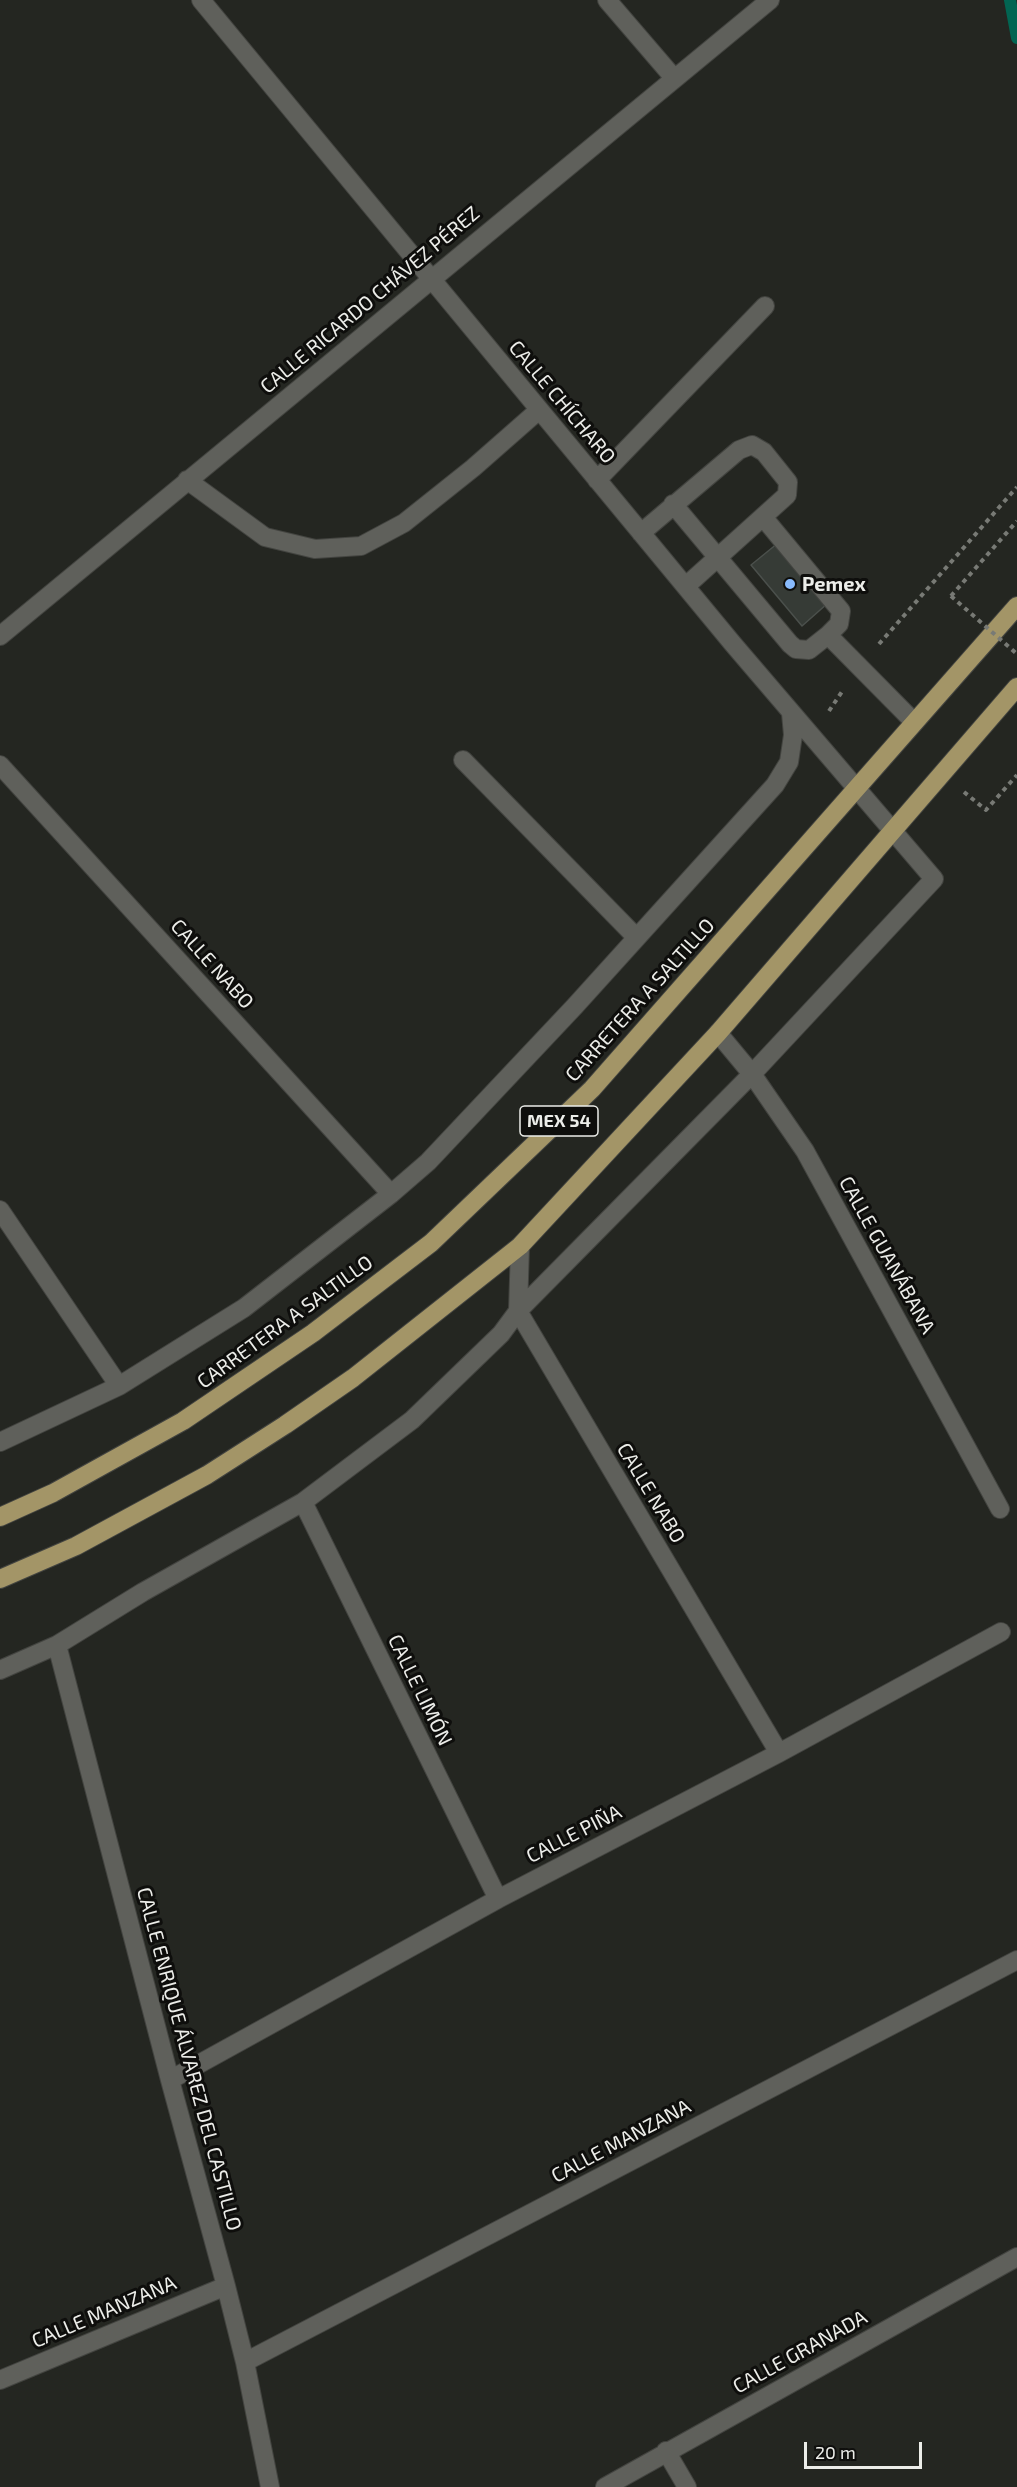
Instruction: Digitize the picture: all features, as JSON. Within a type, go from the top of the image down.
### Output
[{"type":"main road","name":"CARRETERA A SALTILLO","points":[[0,1517],[53,1493],[183,1421],[313,1333],[431,1243],[592,1089],[1017,606]]},
{"type":"main road","name":"MEX 54","points":[[0,1579],[76,1546],[207,1475],[266,1438],[353,1378],[520,1246],[718,1033],[1017,687]]},
{"type":"street","name":"CALLE CHÍCHARO","points":[[201,0],[791,713],[934,879],[752,1074]]},
{"type":"street","points":[[607,0],[674,78]]},
{"type":"street","name":"CALLE RICARDO CHÁVEZ PÉREZ","points":[[0,636],[770,0]]},
{"type":"street","points":[[597,480],[765,306]]},
{"type":"street","points":[[187,480],[265,537],[315,549],[362,546],[404,523],[473,468],[539,410]]},
{"type":"street","points":[[641,533],[739,450],[752,445],[764,452],[788,482],[787,495],[686,586]]},
{"type":"street","points":[[673,504],[796,649],[809,650],[839,624],[841,611],[763,517]]},
{"type":"street","points":[[828,635],[914,722]]},
{"type":"street","points":[[0,1442],[119,1386],[244,1308],[391,1194],[428,1162],[575,1006],[775,785],[789,762],[793,735],[791,713]]},
{"type":"street","points":[[464,760],[636,937]]},
{"type":"street","name":"CALLE NABO","points":[[0,765],[391,1194]]},
{"type":"street","name":"CALLE GUANÁBANA","points":[[718,1033],[752,1074],[805,1151],[1000,1509]]},
{"type":"street","points":[[0,1670],[57,1645],[143,1592],[303,1502],[412,1420],[501,1334],[518,1311],[752,1074]]},
{"type":"street","points":[[0,1210],[119,1386]]},
{"type":"street","points":[[518,1311],[520,1246]]},
{"type":"street","name":"CALLE NABO","points":[[518,1311],[779,1753]]},
{"type":"street","name":"CALLE LIMÓN","points":[[303,1502],[498,1899]]},
{"type":"street","name":"CALLE PIÑA","points":[[170,2080],[498,1899],[779,1753],[1001,1632]]},
{"type":"street","name":"CALLE ENRIQUE ÁLVAREZ DEL CASTILLO","points":[[57,1645],[226,2286],[245,2362],[270,2487]]},
{"type":"street","name":"CALLE MANZANA","points":[[245,2362],[1017,1960]]},
{"type":"street","name":"CALLE GRANADA","points":[[605,2487],[1017,2257]]},
{"type":"street","name":"CALLE MANZANA","points":[[0,2380],[226,2286]]},
{"type":"street","points":[[666,2451],[687,2487]]},
{"type":"path","points":[[812,737],[859,667],[1017,487]]},
{"type":"path","points":[[1017,521],[951,596],[1017,654]]},
{"type":"path","points":[[942,774],[986,810],[1017,775]]},
{"type":"building","name":"Pemex","points":[[778,543],[828,603],[802,626],[751,565]]},
{"type":"waterway","points":[[1010,0],[1017,38]]},
{"type":"place","name":"Pemex","points":[[790,584]]}]
